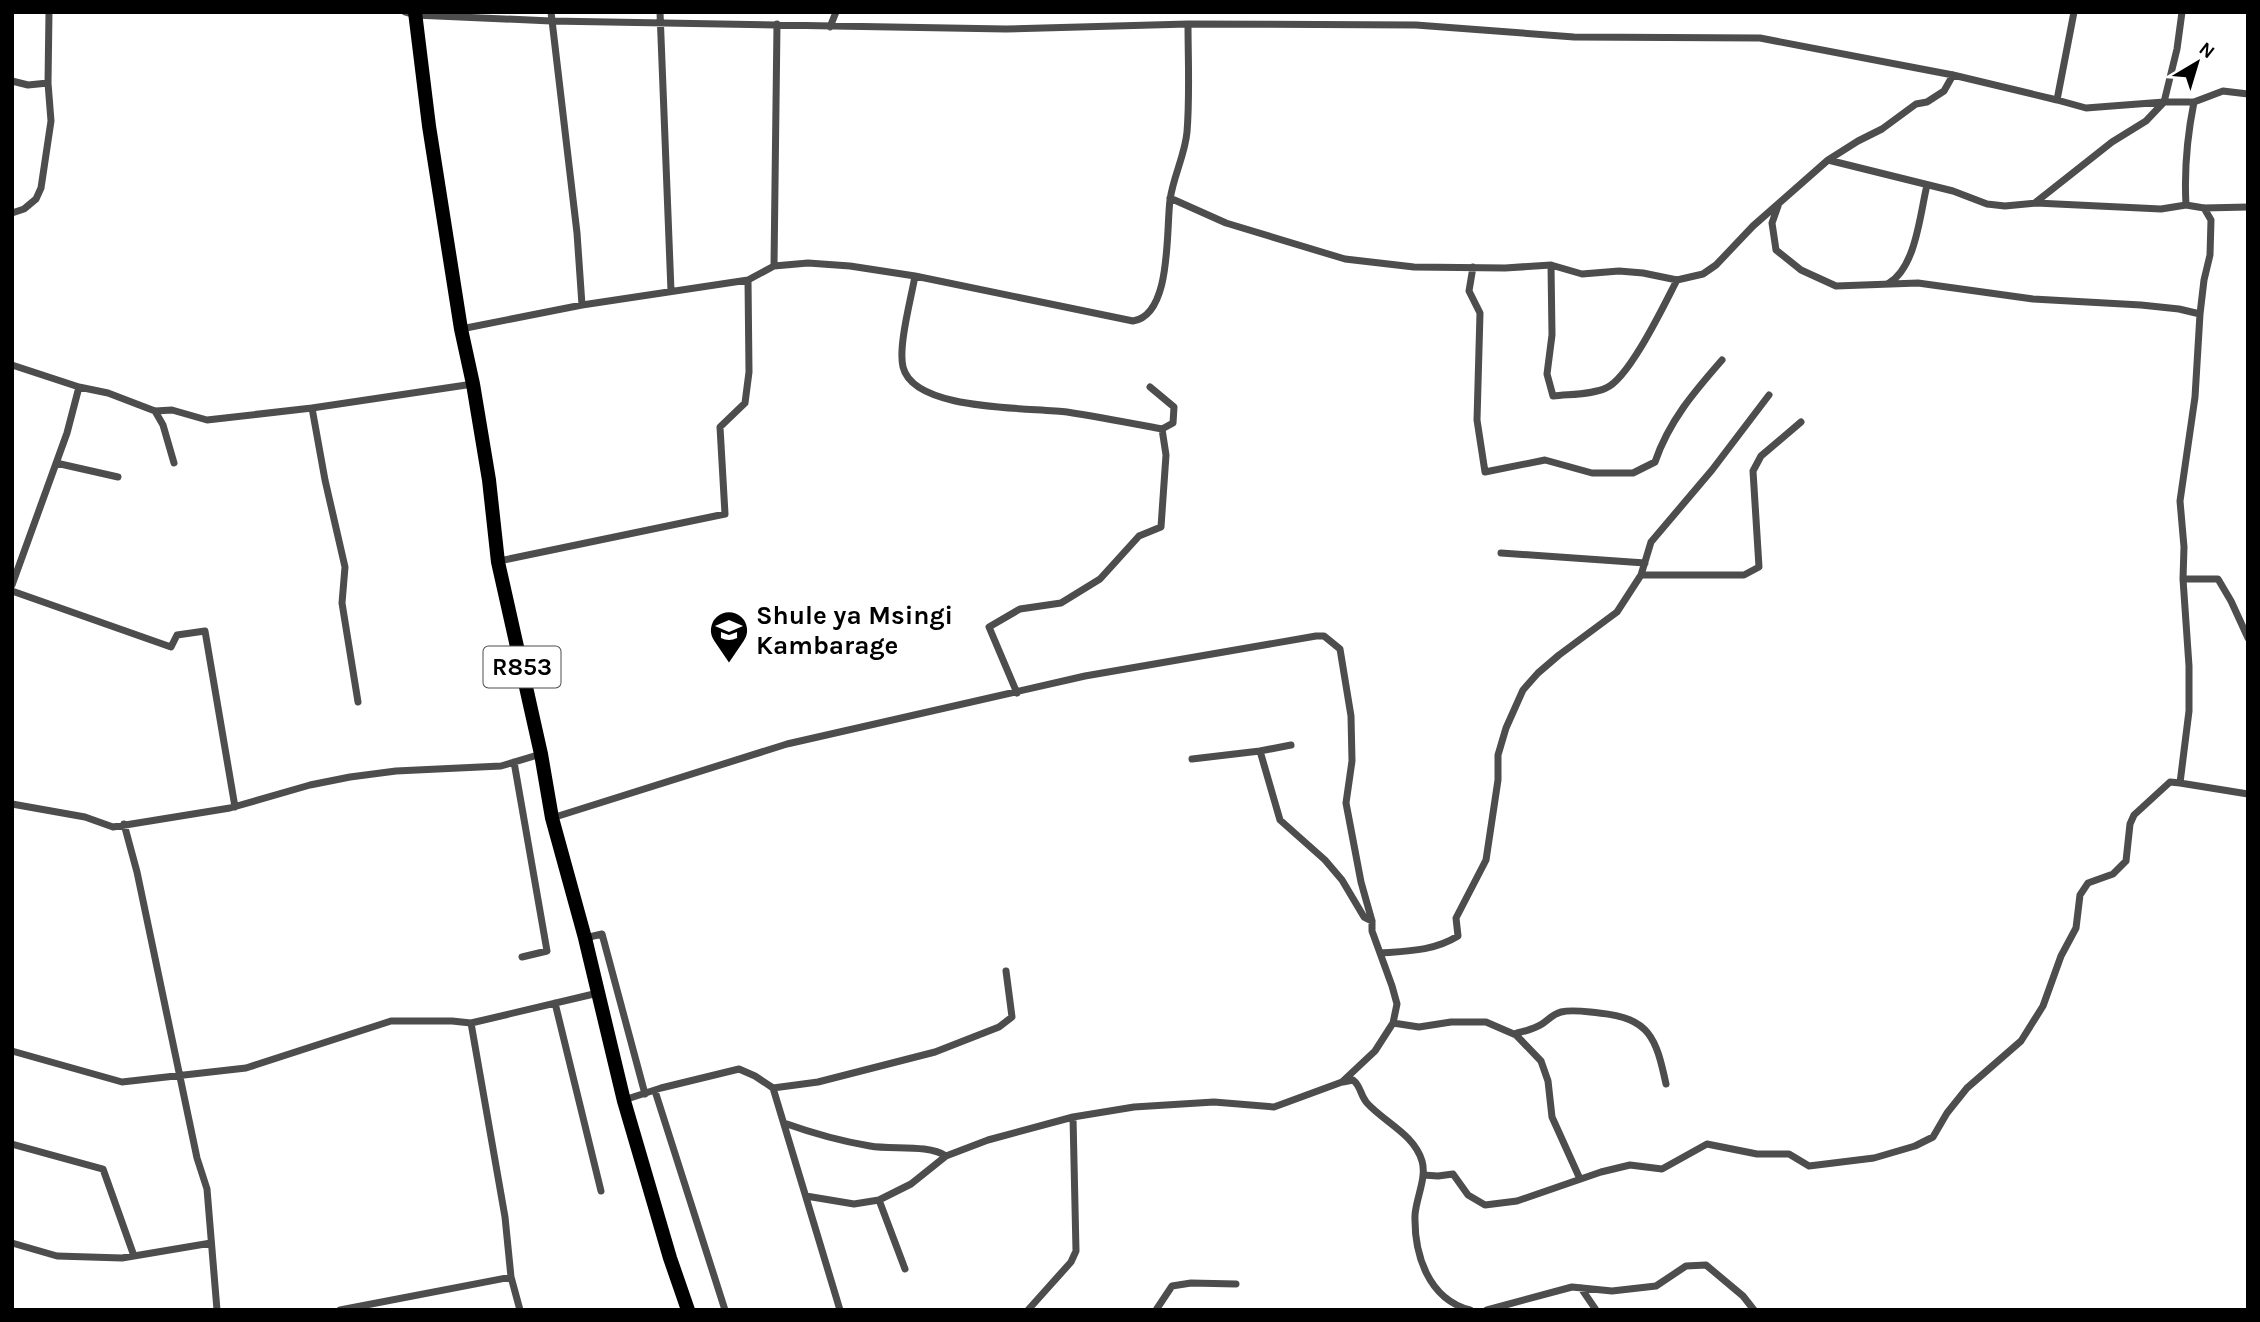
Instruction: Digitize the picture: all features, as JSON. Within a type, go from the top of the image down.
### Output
[{"type":"main road","name":"R853","points":[[411,13],[461,329],[474,384],[498,562],[541,754],[552,818],[585,939],[624,1101],[688,1310]]},
{"type":"street","points":[[12,214],[36,200],[41,188],[51,121],[48,83],[49,12]]},
{"type":"street","points":[[660,12],[671,291]]},
{"type":"street","points":[[830,27],[835,12]]},
{"type":"street","points":[[2057,100],[2074,12]]},
{"type":"street","points":[[2036,202],[2112,142],[2147,121],[2164,102],[2177,49],[2182,12]]},
{"type":"street","points":[[411,13],[830,27],[1006,29],[1188,24],[1416,25],[1574,37],[1760,38],[1953,75],[2086,108],[2194,102],[2222,91],[2248,94]]},
{"type":"street","points":[[551,17],[577,233],[582,305]]},
{"type":"street","points":[[774,267],[777,24]]},
{"type":"street","points":[[461,329],[582,305],[748,280],[774,267],[808,263],[915,276],[1133,321],[1141,320],[1149,313],[1164,280],[1170,198],[1187,134],[1188,24]]},
{"type":"street","points":[[1170,198],[1226,223],[1345,259],[1413,267],[1505,268],[1551,264],[1582,274],[1619,271],[1677,280],[1703,274],[1716,265],[1753,226],[1828,160],[1882,129],[1916,104],[1927,102],[1944,91],[1953,75]]},
{"type":"street","points":[[12,80],[28,85],[48,83]]},
{"type":"street","points":[[2186,205],[2184,178],[2187,139],[2194,102]]},
{"type":"street","points":[[1828,160],[1952,191],[1987,204],[2005,206],[2036,202],[2161,209],[2186,205],[2204,208],[2248,207]]},
{"type":"street","points":[[1888,283],[1896,278],[1910,257],[1927,185]]},
{"type":"street","points":[[1778,206],[1772,223],[1776,250],[1801,270],[1836,286],[1918,283],[2033,299],[2141,305],[2200,314]]},
{"type":"street","points":[[2180,783],[2189,711],[2189,666],[2180,501],[2195,397],[2204,280],[2210,255],[2211,220],[2204,208]]},
{"type":"street","points":[[1551,264],[1552,335],[1547,374],[1553,396],[1608,388],[1628,367],[1677,280]]},
{"type":"street","points":[[1473,267],[1469,291],[1480,313],[1477,420],[1485,472],[1545,460],[1592,473],[1633,473],[1655,462],[1663,438],[1692,395],[1722,360]]},
{"type":"street","points":[[915,276],[903,346],[903,366],[916,386],[925,392],[981,407],[1064,412],[1162,429],[1172,423],[1174,407],[1150,387]]},
{"type":"street","points":[[498,562],[725,514],[720,427],[745,403],[749,372],[748,280]]},
{"type":"street","points":[[12,365],[79,387],[108,393],[155,411],[172,410],[206,420],[312,408],[474,384]]},
{"type":"street","points":[[12,585],[56,463],[79,387]]},
{"type":"street","points":[[1380,953],[1422,950],[1444,944],[1458,936],[1456,918],[1486,860],[1499,755],[1506,728],[1524,690],[1538,673],[1559,655],[1617,612],[1641,575],[1651,542],[1712,470],[1769,395]]},
{"type":"street","points":[[312,408],[319,454],[345,567],[342,603],[358,702]]},
{"type":"street","points":[[155,411],[167,436],[174,463]]},
{"type":"street","points":[[1641,575],[1744,575],[1759,566],[1753,471],[1761,456],[1801,422]]},
{"type":"street","points":[[1017,693],[989,626],[1020,609],[1061,603],[1100,579],[1139,536],[1161,527],[1166,455],[1162,429]]},
{"type":"street","points":[[56,463],[118,477]]},
{"type":"street","points":[[1501,554],[1645,562]]},
{"type":"street","points":[[2183,579],[2218,579],[2248,638]]},
{"type":"street","points":[[12,592],[171,647],[177,635],[205,631],[235,807]]},
{"type":"street","points":[[552,818],[787,744],[1085,676],[1324,636],[1340,649],[1345,673],[1351,716],[1352,761],[1346,803],[1373,931],[1397,1004],[1393,1023],[1375,1051],[1342,1082]]},
{"type":"street","points":[[1192,759],[1292,745]]},
{"type":"street","points":[[1260,751],[1280,820],[1325,860],[1342,880],[1364,917],[1372,921]]},
{"type":"street","points":[[12,804],[85,817],[113,827],[235,807],[310,785],[350,777],[397,771],[501,766],[541,754]]},
{"type":"street","points":[[514,762],[547,951],[522,957]]},
{"type":"street","points":[[1423,1175],[1453,1174],[1468,1195],[1485,1205],[1517,1201],[1580,1179],[1630,1166],[1662,1169],[1707,1143],[1757,1154],[1789,1154],[1809,1166],[1874,1158],[1915,1146],[1933,1137],[1947,1113],[1967,1088],[2021,1041],[2043,1006],[2061,956],[2076,928],[2080,895],[2088,883],[2113,874],[2126,861],[2130,824],[2134,815],[2170,782],[2248,794]]},
{"type":"street","points":[[124,824],[137,872],[197,1158],[206,1189],[217,1310]]},
{"type":"street","points":[[585,939],[602,934],[645,1094]]},
{"type":"street","points":[[773,1088],[818,1082],[935,1052],[999,1027],[1012,1017],[1006,971]]},
{"type":"street","points":[[12,1051],[122,1082],[246,1068],[391,1021],[471,1023],[598,993]]},
{"type":"street","points":[[555,1003],[601,1191]]},
{"type":"street","points":[[1516,1035],[1533,1029],[1560,1012],[1617,1015],[1630,1020],[1651,1036],[1659,1053],[1666,1084]]},
{"type":"street","points":[[1393,1023],[1419,1027],[1451,1022],[1486,1022],[1516,1035],[1541,1061],[1548,1081],[1552,1118],[1580,1179]]},
{"type":"street","points":[[471,1023],[505,1217],[510,1277],[520,1310]]},
{"type":"street","points":[[624,1101],[739,1069],[773,1088],[840,1310]]},
{"type":"street","points":[[806,1196],[854,1204],[879,1200],[911,1184],[946,1156],[988,1140],[1073,1117],[1134,1107],[1214,1102],[1274,1107],[1353,1080],[1364,1100],[1398,1128],[1422,1160],[1423,1175],[1415,1213],[1416,1238],[1426,1276],[1454,1303],[1470,1310]]},
{"type":"street","points":[[655,1091],[725,1310]]},
{"type":"street","points":[[1028,1310],[1071,1262],[1076,1251],[1073,1117]]},
{"type":"street","points":[[784,1123],[831,1139],[940,1152],[946,1156]]},
{"type":"street","points":[[12,1144],[103,1169],[134,1256]]},
{"type":"street","points":[[879,1200],[905,1269]]},
{"type":"street","points":[[12,1243],[57,1256],[122,1258],[211,1244]]},
{"type":"street","points":[[1487,1310],[1572,1287],[1612,1291],[1656,1286],[1686,1266],[1706,1265],[1743,1296],[1754,1310]]},
{"type":"street","points":[[340,1310],[510,1277]]},
{"type":"street","points":[[1156,1310],[1172,1286],[1191,1283],[1236,1284]]},
{"type":"street","points":[[1581,1288],[1596,1310]]},
{"type":"place","name":"Shule ya Msingi Kambarage","points":[[729,664]]}]
